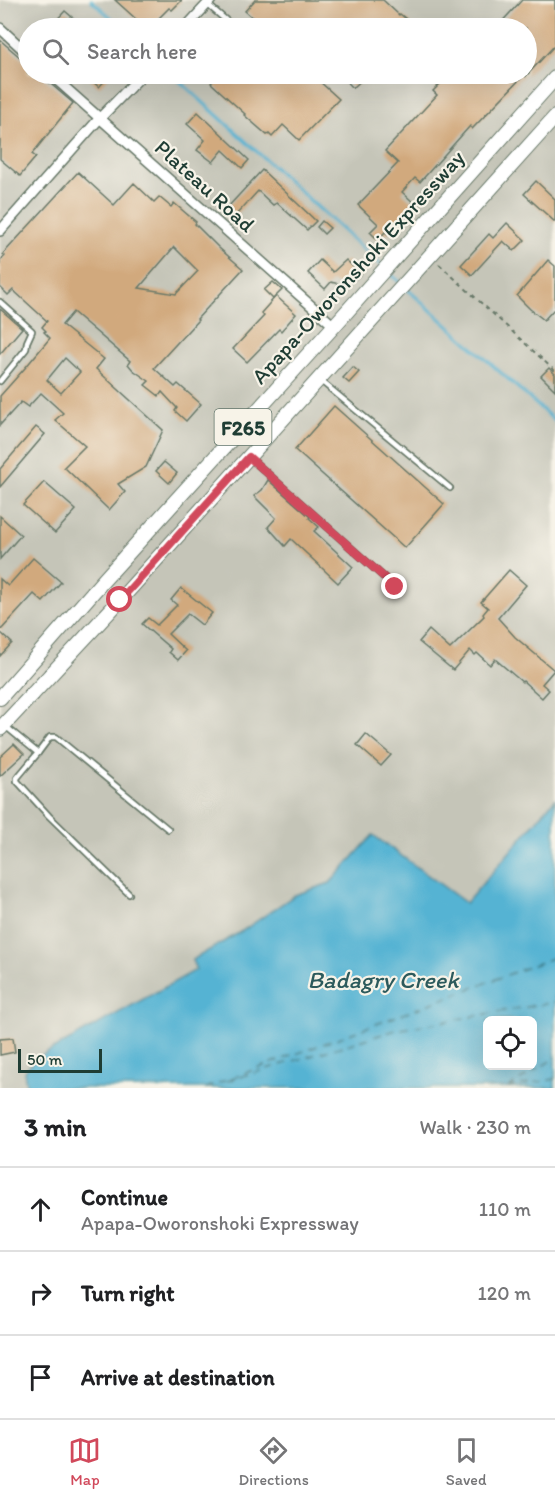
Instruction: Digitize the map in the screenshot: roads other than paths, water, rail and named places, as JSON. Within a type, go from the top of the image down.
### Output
[{"type":"main road","name":"Apapa-Oworonshoki Expressway","points":[[0,698],[555,78]]},
{"type":"main road","name":"Apapa-Oworonshoki Expressway","points":[[2,727],[120,600],[555,117]]},
{"type":"street","points":[[194,18],[209,2]]},
{"type":"street","points":[[0,28],[18,45]]},
{"type":"street","name":"Plateau Road","points":[[61,84],[334,326]]},
{"type":"street","points":[[0,231],[99,118],[133,84]]},
{"type":"lane","points":[[209,2],[225,18]]},
{"type":"lane","points":[[0,302],[32,331],[26,349],[0,381]]},
{"type":"lane","points":[[319,380],[450,488]]},
{"type":"lane","points":[[249,457],[395,587]]},
{"type":"lane","points":[[2,727],[38,753]]},
{"type":"lane","points":[[129,894],[49,816],[17,781],[18,778],[50,737],[56,737],[168,828]]},
{"type":"water","name":"Badagry Creek","points":[[555,799],[555,1088],[27,1088],[24,1072],[35,1059],[196,970],[192,960],[242,931],[295,895],[330,883],[373,835],[466,903]]},
{"type":"waterway","points":[[91,0],[112,18]]},
{"type":"waterway","points":[[183,84],[383,267]]},
{"type":"waterway","points":[[388,272],[401,283]]},
{"type":"waterway","points":[[406,288],[555,421]]}]
